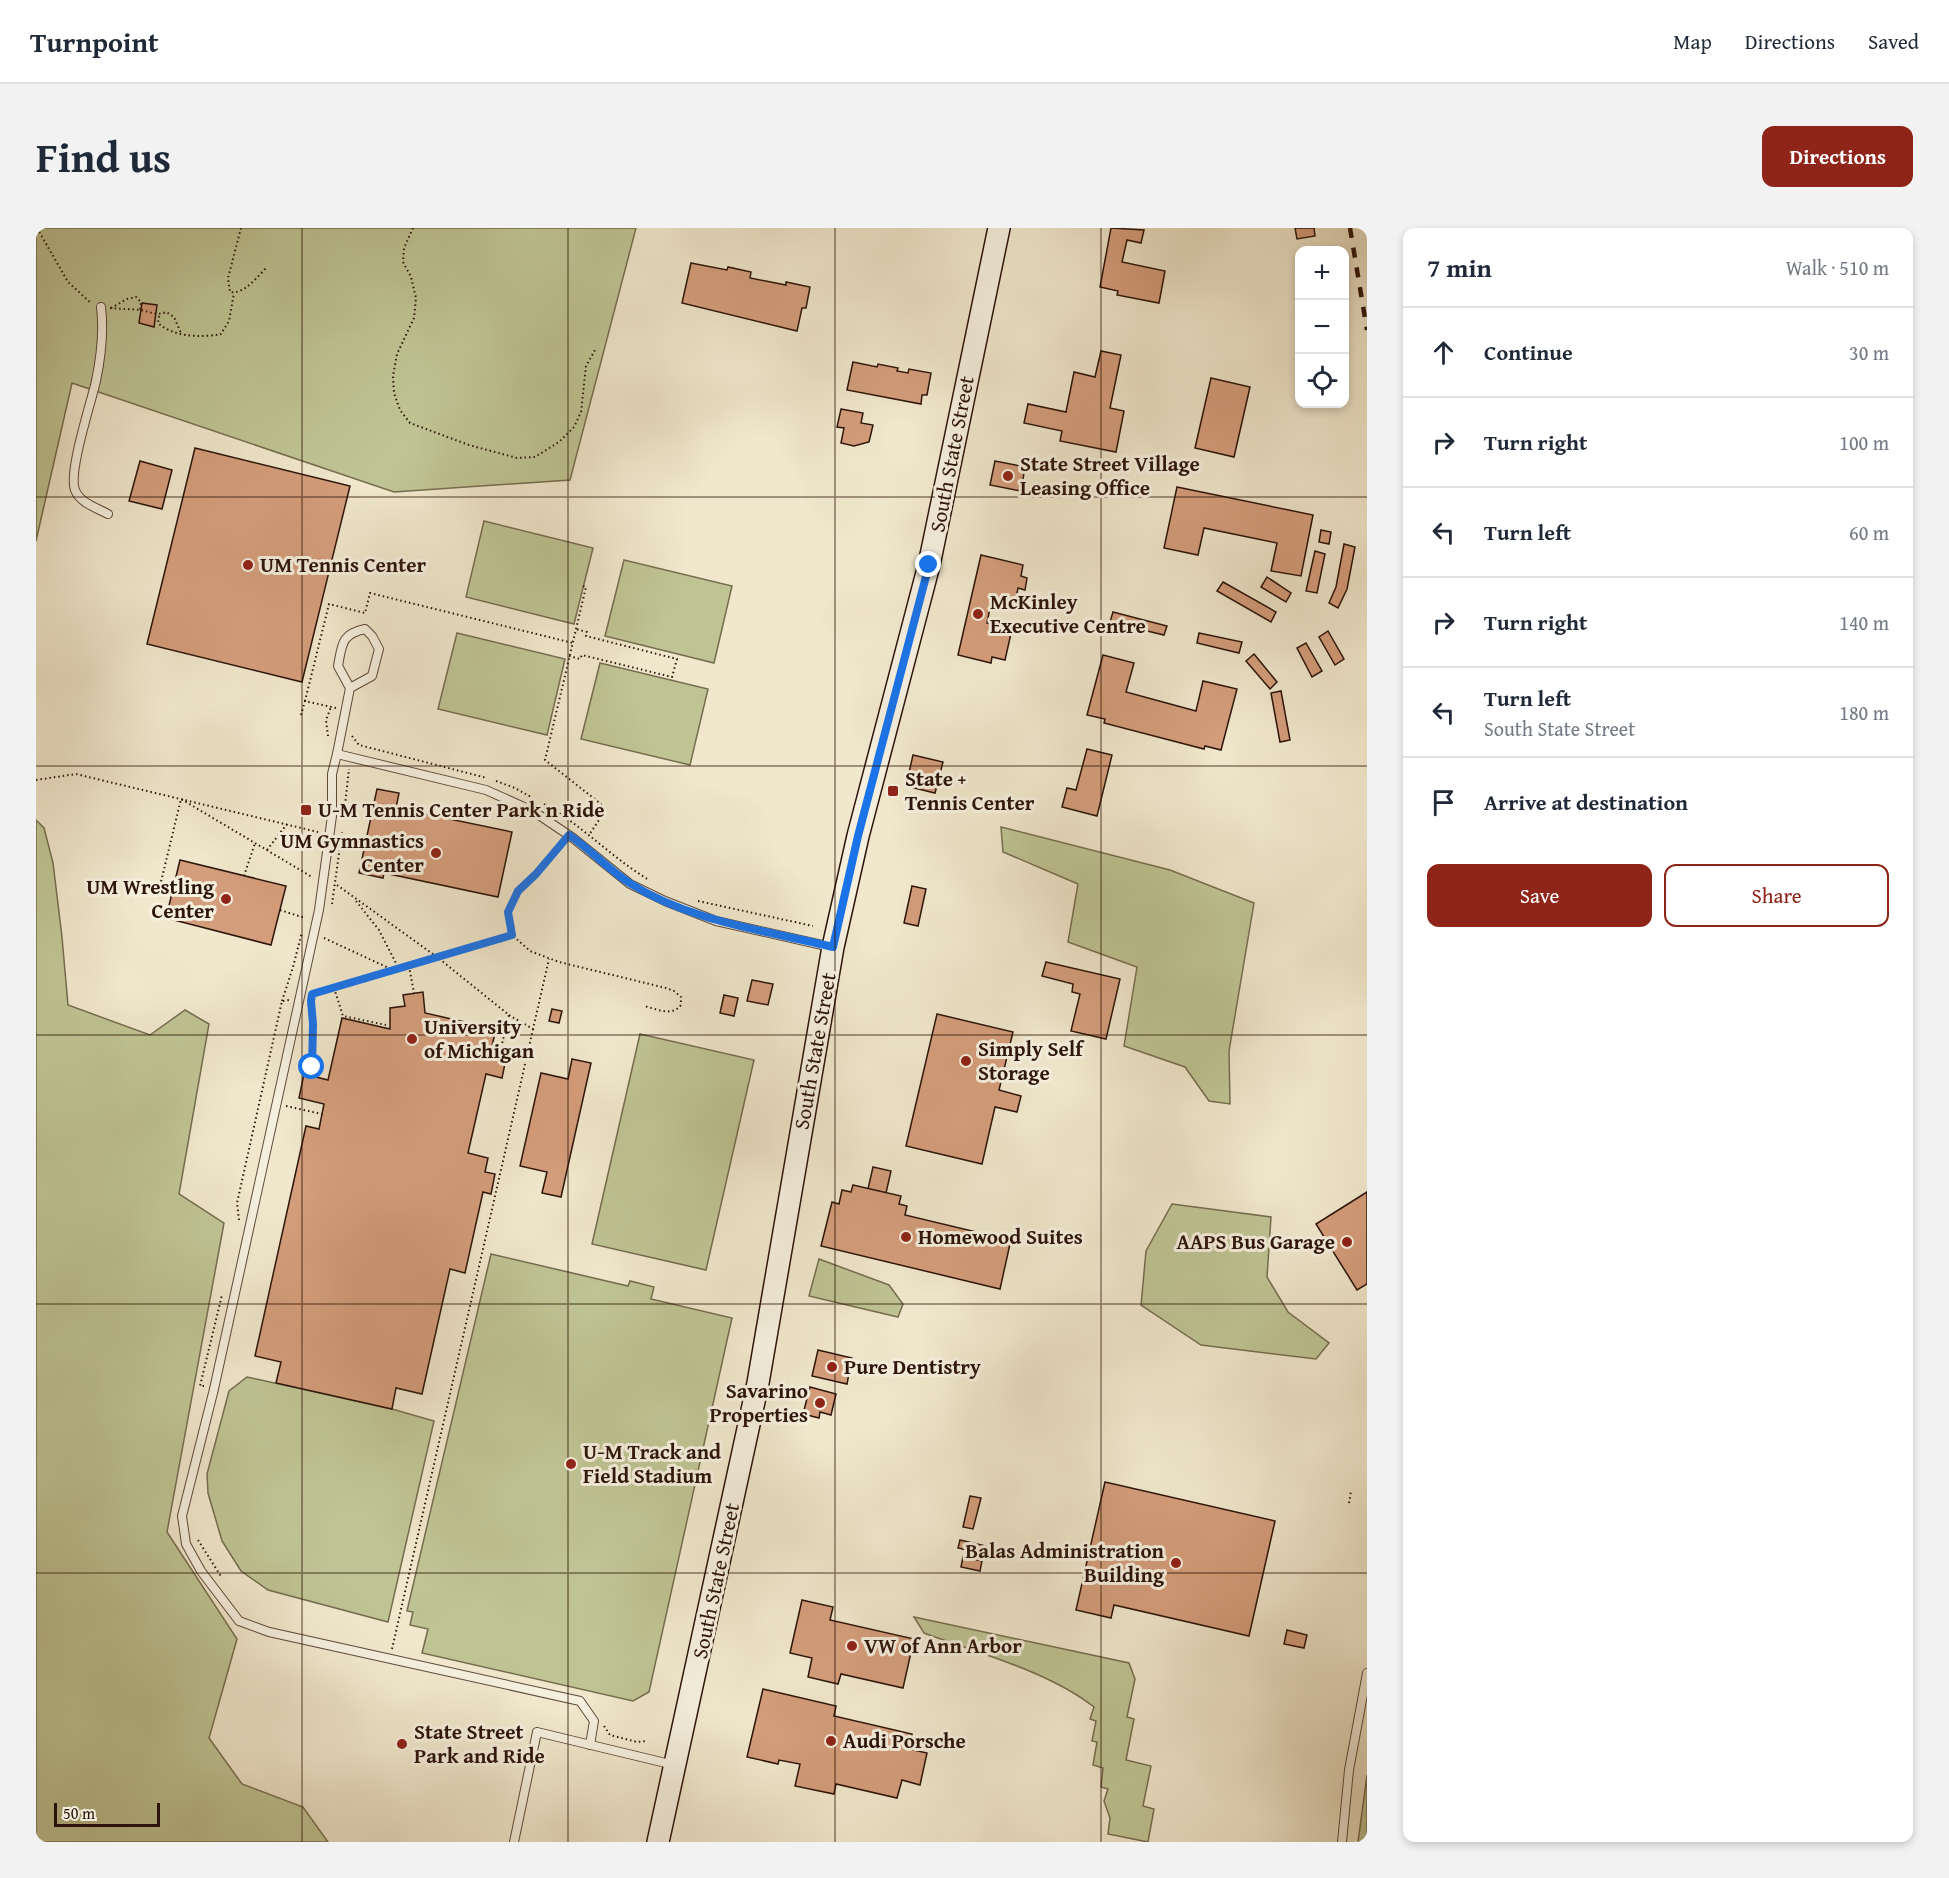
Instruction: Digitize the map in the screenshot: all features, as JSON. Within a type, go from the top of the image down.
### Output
[{"type":"main road","name":"South State Street","points":[[658,1842],[758,1383],[833,947],[856,846],[929,565],[999,228]]},
{"type":"lane","points":[[101,308],[103,342],[99,355],[97,379],[75,466],[75,489],[82,500],[108,514]]},
{"type":"lane","points":[[350,688],[372,676],[379,649],[365,629],[353,632],[343,641],[338,666],[350,688],[333,774],[332,816],[324,881],[301,997],[214,1389],[182,1516],[186,1544],[201,1571],[239,1621],[269,1632],[580,1701],[594,1721],[590,1745]]},
{"type":"lane","points":[[338,754],[486,790],[533,811],[569,835],[630,884],[689,912],[716,921],[833,947]]},
{"type":"lane","points":[[1342,1842],[1349,1770],[1367,1673]]},
{"type":"lane","points":[[514,1842],[537,1732],[675,1765]]},
{"type":"path","points":[[37,228],[68,282],[91,303],[101,308],[140,310],[159,315],[166,312],[174,317],[181,333]]},
{"type":"path","points":[[234,293],[230,291],[228,278],[241,228]]},
{"type":"path","points":[[412,228],[404,248],[403,262],[411,277],[416,298],[414,318],[397,354],[393,376],[394,393],[400,411],[410,423],[517,458],[535,457],[559,442],[574,427],[581,412],[586,366],[595,350]]},
{"type":"path","points":[[234,293],[242,291],[267,267]]},
{"type":"path","points":[[159,315],[158,323],[164,328],[205,337],[221,334],[229,321],[234,293]]},
{"type":"path","points":[[111,308],[136,297],[141,302],[140,310]]},
{"type":"path","points":[[583,586],[586,587],[545,760],[600,804],[603,814],[589,834]]},
{"type":"path","points":[[301,715],[329,604],[365,613],[370,593],[573,643]]},
{"type":"path","points":[[569,657],[580,659],[582,655],[672,677],[677,659],[586,636],[587,632],[576,628]]},
{"type":"path","points":[[304,701],[345,711]]},
{"type":"path","points":[[329,744],[326,720],[331,707]]},
{"type":"path","points":[[332,906],[352,736]]},
{"type":"path","points":[[36,780],[76,774],[319,832]]},
{"type":"path","points":[[181,799],[314,879],[336,885],[437,957],[509,1015],[533,1029]]},
{"type":"path","points":[[173,889],[160,886],[181,799]]},
{"type":"path","points":[[267,850],[287,824]]},
{"type":"path","points":[[577,825],[536,874],[518,891],[508,912],[512,935],[530,951],[549,958],[666,988],[681,997],[681,1005],[677,1010],[670,1012],[644,1006]]},
{"type":"path","points":[[244,876],[255,843]]},
{"type":"path","points":[[351,897],[379,930],[399,969]]},
{"type":"path","points":[[280,910],[305,918],[307,908]]},
{"type":"path","points":[[240,1223],[237,1203],[282,1001],[294,967],[303,928]]},
{"type":"path","points":[[308,1013],[312,994],[512,935]]},
{"type":"path","points":[[324,938],[394,970]]},
{"type":"path","points":[[392,1649],[549,958]]},
{"type":"path","points":[[409,966],[414,993]]},
{"type":"path","points":[[334,988],[343,1016],[386,1025]]},
{"type":"path","points":[[282,1001],[301,997]]},
{"type":"path","points":[[310,1076],[313,1024],[311,1001]]},
{"type":"path","points":[[501,1048],[509,1015]]},
{"type":"path","points":[[260,1100],[322,1114]]},
{"type":"path","points":[[214,1389],[200,1386],[223,1293]]},
{"type":"path","points":[[1349,1503],[1351,1491]]},
{"type":"path","points":[[194,1535],[224,1582]]},
{"type":"path","points":[[604,1723],[610,1735],[637,1742],[647,1741]]},
{"type":"green space","points":[[36,228],[636,228],[570,480],[394,492],[72,383],[36,541]]},
{"type":"green space","points":[[484,521],[593,548],[574,624],[466,597]]},
{"type":"green space","points":[[624,560],[732,586],[714,663],[605,636]]},
{"type":"green space","points":[[457,633],[565,659],[547,735],[438,709]]},
{"type":"green space","points":[[600,663],[708,689],[690,765],[581,739]]},
{"type":"green space","points":[[36,820],[44,828],[53,863],[68,1005],[150,1035],[185,1010],[209,1024],[179,1194],[224,1223],[167,1532],[237,1639],[209,1738],[242,1784],[303,1807],[328,1842],[36,1842]]},
{"type":"green space","points":[[1001,827],[1170,870],[1254,903],[1229,1051],[1230,1104],[1209,1101],[1185,1067],[1124,1046],[1137,967],[1068,942],[1078,884],[1003,852]]},
{"type":"green space","points":[[640,1034],[754,1060],[706,1270],[592,1244]]},
{"type":"green space","points":[[1172,1204],[1271,1217],[1267,1277],[1288,1312],[1329,1343],[1316,1359],[1201,1345],[1141,1305],[1146,1251]]},
{"type":"green space","name":"U-M Track and Field Stadium","points":[[491,1254],[628,1286],[630,1281],[654,1287],[651,1299],[732,1318],[649,1692],[633,1701],[422,1653],[428,1629],[410,1625],[413,1612],[407,1611]]},
{"type":"green space","points":[[819,1259],[889,1285],[903,1304],[898,1317],[809,1296]]},
{"type":"green space","points":[[247,1377],[392,1409],[434,1421],[388,1622],[268,1590],[241,1571],[222,1541],[208,1493],[207,1474],[229,1391]]},
{"type":"green space","points":[[914,1617],[1129,1663],[1135,1679],[1127,1717],[1134,1719],[1126,1760],[1151,1766],[1143,1806],[1154,1809],[1148,1842],[1108,1834],[1110,1818],[1104,1801],[1108,1789],[1101,1787],[1103,1768],[1093,1765],[1097,1742],[1092,1741],[1096,1721],[1090,1719],[1094,1707],[1076,1694],[1034,1673],[924,1633]]},
{"type":"green space","points":[[1367,1775],[1367,1842],[1358,1842]]},
{"type":"building","points":[[1111,228],[1144,230],[1141,243],[1127,240],[1122,262],[1165,271],[1159,303],[1117,295],[1118,291],[1100,287]]},
{"type":"building","points":[[1295,228],[1314,228],[1315,236],[1297,239]]},
{"type":"building","points":[[691,263],[727,270],[728,267],[751,272],[750,278],[810,287],[806,308],[802,308],[797,331],[682,303]]},
{"type":"building","points":[[142,303],[157,305],[154,327],[139,323]]},
{"type":"building","points":[[1101,351],[1121,355],[1110,408],[1124,411],[1116,452],[1060,441],[1062,431],[1024,423],[1028,404],[1066,412],[1074,372],[1095,377]]},
{"type":"building","points":[[853,362],[898,368],[897,371],[908,373],[909,369],[931,373],[927,395],[922,395],[921,404],[847,390]]},
{"type":"building","points":[[1211,378],[1250,387],[1234,457],[1195,448]]},
{"type":"building","points":[[841,409],[863,413],[861,423],[873,425],[869,442],[854,446],[841,443],[844,428],[837,427]]},
{"type":"building","name":"UM Tennis Center","points":[[195,448],[350,486],[302,682],[147,644]]},
{"type":"building","points":[[140,461],[172,470],[162,509],[129,501]]},
{"type":"building","name":"State Street Village Leasing Office","points":[[995,461],[1025,467],[1021,491],[990,485]]},
{"type":"building","points":[[1177,487],[1313,515],[1301,576],[1271,571],[1277,543],[1204,528],[1198,555],[1164,548]]},
{"type":"building","points":[[1321,530],[1331,532],[1329,544],[1319,542]]},
{"type":"building","points":[[1344,544],[1355,547],[1347,589],[1338,608],[1329,603],[1336,587]]},
{"type":"building","points":[[1315,551],[1325,554],[1317,593],[1306,591]]},
{"type":"building","name":"McKinley Executive Centre","points":[[981,555],[1023,565],[1021,576],[1027,578],[1025,590],[1018,588],[1015,603],[1000,599],[999,605],[991,603],[987,623],[1012,629],[1005,660],[992,657],[991,663],[958,655]]},
{"type":"building","points":[[1267,577],[1291,593],[1286,602],[1261,587]]},
{"type":"building","points":[[1223,582],[1276,612],[1271,622],[1217,591]]},
{"type":"building","points":[[1113,612],[1167,626],[1164,635],[1110,622]]},
{"type":"building","points":[[1328,631],[1344,659],[1335,665],[1319,637]]},
{"type":"building","points":[[1199,633],[1242,642],[1239,653],[1197,643]]},
{"type":"building","points":[[1306,643],[1322,671],[1312,677],[1297,648]]},
{"type":"building","points":[[1254,654],[1277,682],[1270,689],[1246,661]]},
{"type":"building","points":[[1103,655],[1134,663],[1126,692],[1196,711],[1203,681],[1237,689],[1221,750],[1205,746],[1204,749],[1104,723],[1105,719],[1087,715]]},
{"type":"building","points":[[1281,691],[1290,740],[1280,742],[1271,693]]},
{"type":"building","points":[[1087,749],[1112,755],[1097,816],[1062,807],[1067,788],[1076,790]]},
{"type":"building","points":[[913,755],[943,762],[935,793],[906,786]]},
{"type":"building","name":"UM Gymnastics Center","points":[[377,789],[399,793],[396,808],[512,832],[498,897],[384,873],[383,878],[359,873]]},
{"type":"building","name":"UM Wrestling Center","points":[[180,860],[286,886],[271,945],[166,918]]},
{"type":"building","points":[[912,886],[926,889],[918,926],[904,923]]},
{"type":"building","points":[[1046,962],[1120,979],[1106,1039],[1071,1031],[1080,994],[1072,992],[1073,984],[1042,976]]},
{"type":"building","points":[[752,980],[773,984],[768,1005],[747,1001]]},
{"type":"building","points":[[423,992],[425,1013],[496,1029],[492,1046],[508,1049],[502,1078],[486,1074],[468,1153],[488,1158],[485,1172],[495,1174],[491,1194],[483,1192],[465,1273],[450,1269],[422,1394],[396,1388],[392,1409],[276,1383],[281,1362],[255,1356],[306,1126],[319,1129],[324,1104],[299,1098],[304,1074],[328,1080],[342,1018],[390,1029],[390,1008],[405,1006],[403,995]]},
{"type":"building","points":[[724,995],[738,998],[734,1016],[720,1013]]},
{"type":"building","points":[[552,1009],[562,1011],[559,1023],[549,1021]]},
{"type":"building","name":"Simply Self Storage","points":[[937,1014],[1013,1032],[999,1090],[1021,1096],[1017,1112],[995,1107],[982,1164],[906,1146]]},
{"type":"building","points":[[572,1059],[591,1063],[561,1197],[542,1193],[547,1172],[520,1166],[541,1073],[568,1079]]},
{"type":"building","points":[[873,1167],[891,1171],[886,1193],[868,1189]]},
{"type":"building","name":"Homewood Suites","points":[[853,1185],[901,1196],[899,1204],[907,1206],[905,1215],[989,1235],[988,1239],[1010,1244],[1000,1289],[821,1246],[832,1202],[839,1204],[842,1190],[851,1192]]},
{"type":"building","name":"AAPS Bus Garage","points":[[1367,1192],[1367,1284],[1357,1290],[1316,1224]]},
{"type":"building","name":"Pure Dentistry","points":[[818,1350],[852,1358],[847,1384],[812,1376]]},
{"type":"building","name":"Savarino Properties","points":[[810,1387],[836,1394],[831,1415],[820,1412],[819,1418],[803,1414]]},
{"type":"building","name":"Balas Administration Building","points":[[1105,1482],[1275,1521],[1249,1636],[1114,1605],[1111,1618],[1076,1610]]},
{"type":"building","points":[[970,1496],[981,1498],[973,1529],[963,1527]]},
{"type":"building","points":[[960,1540],[986,1546],[984,1554],[958,1548]]},
{"type":"building","points":[[963,1557],[982,1561],[980,1571],[961,1567]]},
{"type":"building","name":"VW of Ann Arbor","points":[[802,1600],[833,1607],[830,1620],[914,1639],[903,1688],[841,1674],[838,1684],[808,1677],[812,1658],[790,1653]]},
{"type":"building","points":[[1287,1630],[1307,1635],[1304,1648],[1284,1644]]},
{"type":"building","name":"Audi Porsche","points":[[763,1689],[836,1706],[834,1716],[912,1734],[909,1749],[927,1753],[920,1785],[902,1780],[897,1798],[836,1784],[834,1794],[795,1786],[800,1764],[779,1760],[778,1764],[747,1757]]},
{"type":"railway","points":[[1350,228],[1367,330]]},
{"type":"place","name":"State Street Village Leasing Office","points":[[1008,476]]},
{"type":"place","name":"UM Tennis Center","points":[[248,565]]},
{"type":"place","name":"McKinley Executive Centre","points":[[978,614]]},
{"type":"place","name":"State + Tennis Center","points":[[893,791]]},
{"type":"place","name":"U-M Tennis Center Park n Ride","points":[[306,810]]},
{"type":"place","name":"UM Gymnastics Center","points":[[436,853]]},
{"type":"place","name":"UM Wrestling Center","points":[[226,899]]},
{"type":"place","name":"University of Michigan","points":[[412,1039]]},
{"type":"place","name":"Simply Self Storage","points":[[966,1061]]},
{"type":"place","name":"Homewood Suites","points":[[906,1237]]},
{"type":"place","name":"AAPS Bus Garage","points":[[1347,1242]]},
{"type":"place","name":"Pure Dentistry","points":[[832,1367]]},
{"type":"place","name":"Savarino Properties","points":[[820,1403]]},
{"type":"place","name":"U-M Track and Field Stadium","points":[[571,1464]]},
{"type":"place","name":"Balas Administration Building","points":[[1176,1563]]},
{"type":"place","name":"VW of Ann Arbor","points":[[852,1646]]},
{"type":"place","name":"Audi Porsche","points":[[831,1741]]},
{"type":"place","name":"State Street Park and Ride","points":[[402,1744]]},
{"type":"route","points":[[312,1067],[312,994],[512,935],[508,912],[518,891],[536,874],[569,835],[630,884],[689,912],[716,921],[833,947],[858,836],[912,637],[929,565]]}]
